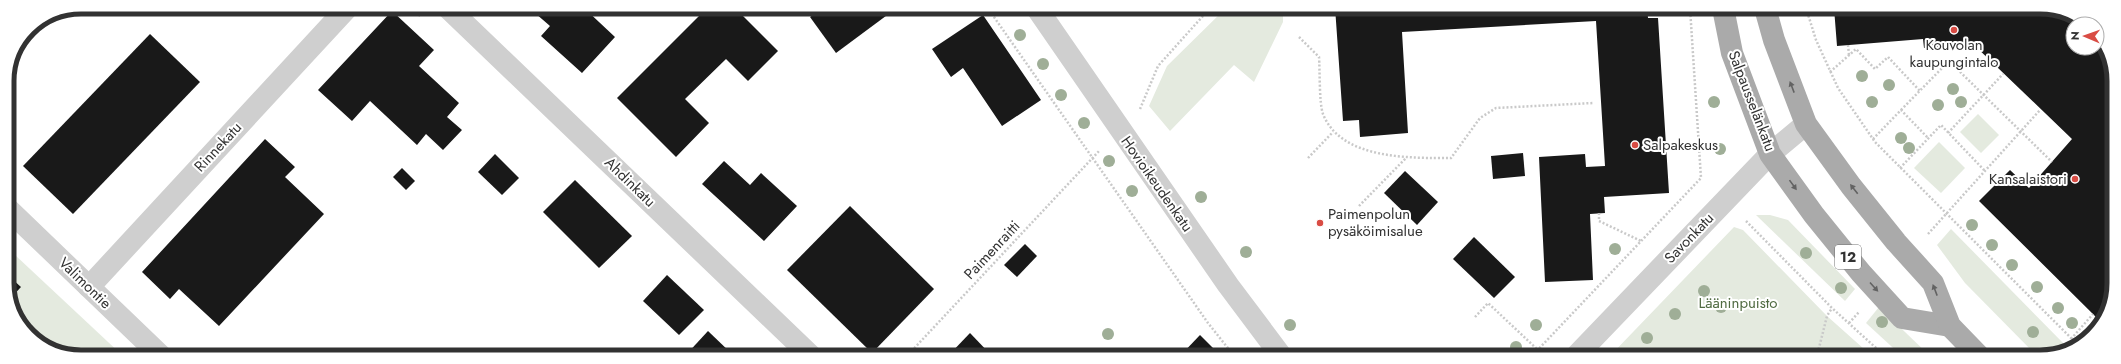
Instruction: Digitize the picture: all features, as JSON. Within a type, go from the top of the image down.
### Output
[{"type":"main road","name":"Salpausselänkatu","points":[[1723,14],[1732,52],[1770,154],[1824,226],[1861,272],[1902,318],[1950,326]]},
{"type":"main road","points":[[1767,14],[1774,40],[1806,124],[1856,192],[1896,242],[1933,283],[1950,326],[1973,350]]},
{"type":"street","name":"Rinnekatu","points":[[89,287],[342,14]]},
{"type":"street","name":"Ahdinkatu","points":[[454,14],[805,350]]},
{"type":"street","name":"Hovioikeudenkatu","points":[[1041,14],[1119,130],[1228,286],[1277,350]]},
{"type":"street","name":"Savonkatu","points":[[1582,350],[1770,154],[1806,124]]},
{"type":"street","name":"Valimontie","points":[[14,215],[155,350]]},
{"type":"path","points":[[992,14],[1208,323],[1229,350]]},
{"type":"path","points":[[1119,130],[1141,107],[1158,66],[1205,14]]},
{"type":"path","points":[[1475,317],[1488,302],[1538,350],[1701,178],[1690,14]]},
{"type":"path","points":[[1808,14],[1816,40],[1838,88],[1873,139],[1900,168],[2071,339],[2093,314]]},
{"type":"path","points":[[1299,37],[1319,57],[1323,113],[1333,132],[1360,147],[1382,154],[1407,158],[1451,158],[1480,118],[1496,108],[1593,103]]},
{"type":"path","points":[[1848,45],[1849,56]]},
{"type":"path","points":[[1830,72],[1856,49],[1874,70],[1888,57],[1920,92]]},
{"type":"path","points":[[1873,139],[1950,61],[2052,162]]},
{"type":"path","points":[[1948,133],[2003,74]]},
{"type":"path","points":[[1901,110],[1928,138]]},
{"type":"path","points":[[1925,238],[2040,110]]},
{"type":"path","points":[[1900,168],[1941,125],[1985,171]]},
{"type":"path","points":[[1308,158],[1333,132]]},
{"type":"path","name":"Paimenraitti","points":[[913,350],[1093,158]]},
{"type":"path","points":[[1359,206],[1407,158]]},
{"type":"path","points":[[1599,213],[1599,221],[1641,241]]},
{"type":"path","points":[[1743,219],[1832,308],[1878,350]]},
{"type":"path","points":[[1818,348],[1827,316],[1832,308]]},
{"type":"green space","points":[[1220,14],[1283,14],[1283,22],[1254,82],[1234,65],[1170,131],[1149,106],[1167,66]]},
{"type":"green space","points":[[1978,114],[1999,135],[1981,153],[1960,132]]},
{"type":"green space","points":[[1939,142],[1965,168],[1941,193],[1914,168]]},
{"type":"green space","points":[[1756,215],[1770,215],[1788,220],[1855,289],[1845,301]]},
{"type":"green space","name":"Lääninpuisto","points":[[1734,227],[1743,230],[1827,316],[1865,350],[1616,350]]},
{"type":"green space","points":[[1951,229],[2065,345],[2053,349],[2031,350],[1965,283],[1937,245]]},
{"type":"green space","points":[[15,255],[117,350],[81,350],[64,348],[51,343],[40,336],[28,324],[21,313],[15,296]]},
{"type":"green space","points":[[1879,307],[1924,350],[1895,350],[1866,323]]},
{"type":"building","points":[[389,14],[395,14],[434,50],[419,66],[459,103],[447,117],[462,130],[443,150],[426,134],[417,145],[370,101],[352,121],[318,90]]},
{"type":"building","points":[[536,14],[590,14],[615,37],[582,73],[541,36],[550,26]]},
{"type":"building","points":[[701,14],[741,14],[778,51],[748,81],[726,59],[685,99],[709,123],[676,157],[617,98]]},
{"type":"building","points":[[814,14],[889,14],[836,53],[810,17]]},
{"type":"building","name":"Salpakeskus","points":[[1335,14],[1648,14],[1648,18],[1658,18],[1669,193],[1604,197],[1605,213],[1590,214],[1593,280],[1545,282],[1539,157],[1585,154],[1586,167],[1605,166],[1596,21],[1402,32],[1408,133],[1360,137],[1359,120],[1343,121]]},
{"type":"building","name":"Kansalaistori","points":[[1834,14],[2040,14],[2057,16],[2065,19],[2065,56],[2101,56],[2106,68],[2107,81],[2107,283],[2103,304],[2097,318],[1979,201],[2010,170],[2029,188],[2072,139],[1973,44],[1924,48],[1923,39],[1837,46]]},
{"type":"building","points":[[983,15],[1041,100],[1002,126],[963,68],[951,77],[932,49]]},
{"type":"building","points":[[150,34],[200,82],[73,214],[23,166]]},
{"type":"building","points":[[265,139],[295,167],[285,177],[324,214],[219,326],[179,289],[170,299],[142,272]]},
{"type":"building","points":[[1523,153],[1525,176],[1493,179],[1491,156]]},
{"type":"building","points":[[495,154],[519,178],[502,195],[478,172]]},
{"type":"building","points":[[724,161],[750,185],[761,173],[797,206],[764,241],[702,184]]},
{"type":"building","points":[[402,168],[415,181],[406,190],[393,177]]},
{"type":"building","points":[[1405,171],[1438,202],[1417,225],[1384,193]]},
{"type":"building","points":[[575,180],[632,236],[599,268],[543,212]]},
{"type":"building","points":[[850,206],[934,289],[875,350],[869,350],[787,270]]},
{"type":"building","points":[[1474,237],[1515,277],[1494,298],[1453,259]]},
{"type":"building","points":[[1025,244],[1037,256],[1017,277],[1004,265]]},
{"type":"building","points":[[667,275],[704,310],[679,335],[643,301]]},
{"type":"building","points":[[14,281],[21,287],[15,294]]},
{"type":"building","points":[[708,331],[728,350],[690,350]]},
{"type":"building","points":[[970,333],[986,350],[954,350]]},
{"type":"building","points":[[1200,335],[1215,350],[1186,350]]},
{"type":"place","name":"Kouvolan kaupungintalo","points":[[1954,30]]},
{"type":"place","name":"Salpakeskus","points":[[1635,145]]},
{"type":"place","name":"Kansalaistori","points":[[2075,179]]},
{"type":"place","name":"Paimenpolun pysäköimisalue","points":[[1320,223]]}]
